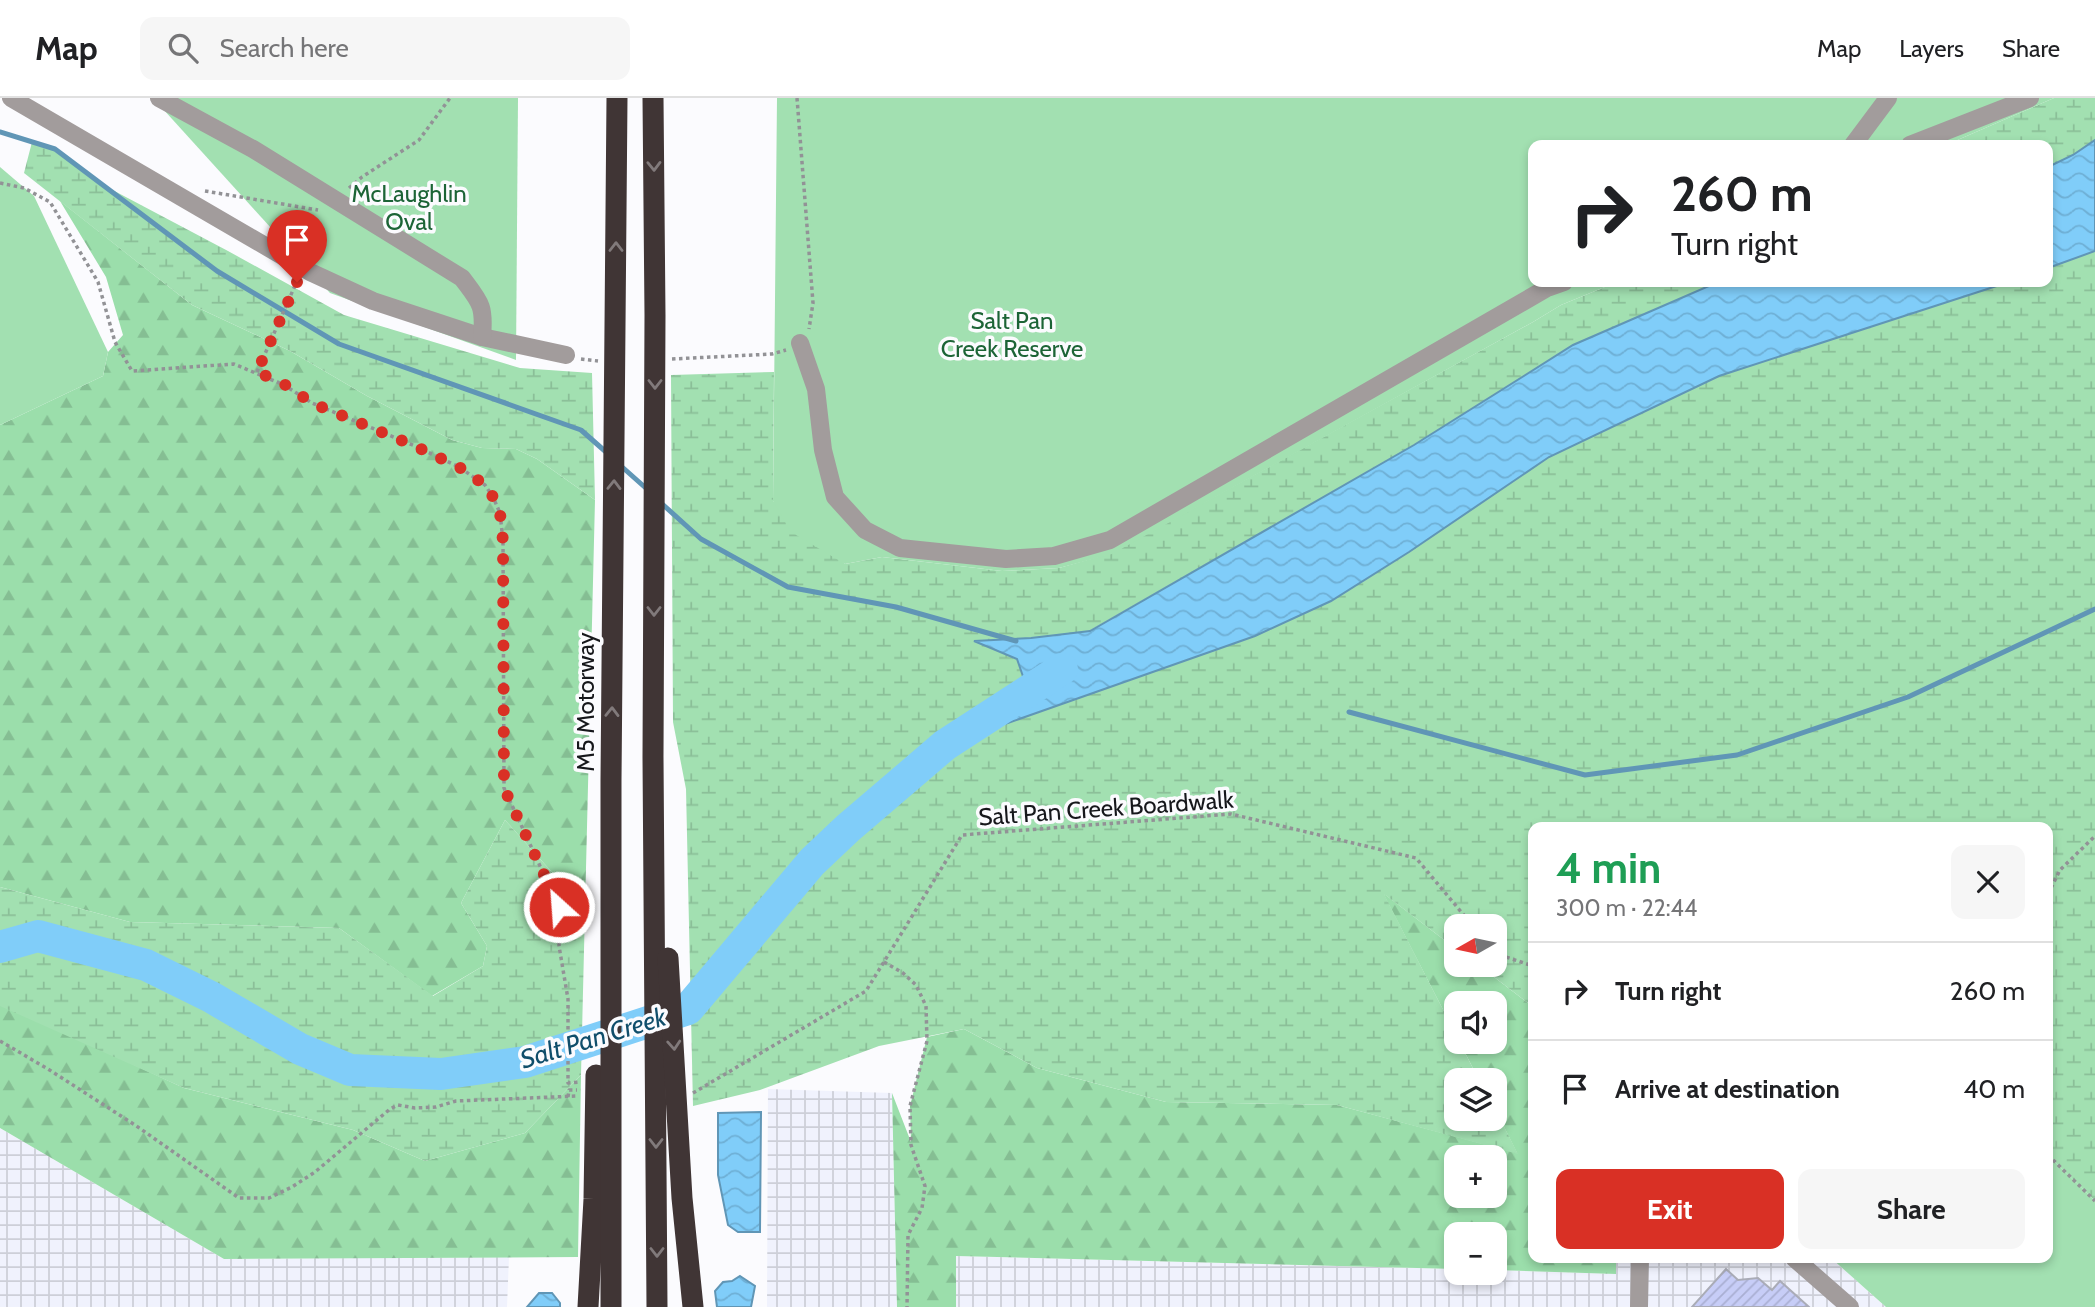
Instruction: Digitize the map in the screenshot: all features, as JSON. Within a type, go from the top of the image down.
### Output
[{"type":"highway","name":"M5 Motorway","points":[[611,1307],[602,1199],[611,780],[617,98]]},
{"type":"highway","points":[[653,98],[653,757],[657,1307]]},
{"type":"highway","points":[[653,757],[674,1050],[681,1198],[693,1307]]},
{"type":"highway","points":[[588,1307],[602,1199]]},
{"type":"street","points":[[11,98],[310,272],[373,301],[482,337],[566,355]]},
{"type":"street","points":[[159,98],[253,149],[462,278],[482,305],[482,337]]},
{"type":"street","points":[[1857,140],[1888,98]]},
{"type":"street","points":[[1923,140],[2030,98]]},
{"type":"street","points":[[800,343],[816,389],[823,450],[835,497],[864,530],[900,548],[1006,559],[1054,556],[1111,540],[1550,287]]},
{"type":"street","points":[[1639,1307],[1640,1263]]},
{"type":"street","points":[[1800,1263],[1850,1307]]},
{"type":"path","points":[[182,197],[207,190],[322,211],[362,177],[419,140],[450,98]]},
{"type":"path","points":[[670,360],[772,354],[791,349],[800,343],[810,327],[813,303],[797,98]]},
{"type":"path","points":[[0,183],[24,188],[50,202],[98,282],[115,342],[132,371],[234,364],[257,372],[284,384],[312,403],[459,467],[485,485],[493,497],[500,513],[503,541],[504,788],[559,907],[559,946],[568,999],[568,1083],[579,1082],[582,1086],[579,1090],[569,1090],[568,1097]]},
{"type":"path","points":[[257,372],[297,282]]},
{"type":"path","points":[[566,355],[592,362],[604,361]]},
{"type":"path","name":"Salt Pan Creek Boardwalk","points":[[682,1094],[695,1093],[866,991],[962,835],[1231,814],[1416,858],[1463,914]]},
{"type":"path","points":[[2053,884],[2060,870],[2095,836]]},
{"type":"path","points":[[1507,958],[1528,964]]},
{"type":"path","points":[[884,962],[903,973],[916,985],[926,1006],[927,1041],[910,1106],[911,1145],[925,1186],[922,1208],[908,1235],[907,1307]]},
{"type":"path","points":[[0,1041],[135,1125],[239,1198],[268,1198],[292,1188],[398,1105],[436,1107],[456,1101],[581,1096]]},
{"type":"path","points":[[2053,1160],[2095,1201]]},
{"type":"shaded area","points":[[768,1089],[892,1093],[897,1307],[767,1307]]},
{"type":"shaded area","points":[[0,1128],[224,1259],[509,1257],[507,1307],[0,1307]]},
{"type":"shaded area","points":[[956,1256],[1444,1269],[1444,1285],[1507,1285],[1507,1270],[1616,1274],[1616,1263],[1837,1263],[1886,1307],[956,1307]]},
{"type":"green space","name":"McLaughlin Oval","points":[[153,98],[518,98],[516,360],[330,293]]},
{"type":"green space","name":"Salt Pan Creek Reserve","points":[[777,98],[2054,98],[1957,140],[1528,140],[1528,287],[1605,287],[1561,305],[1112,554],[1059,568],[1002,571],[882,557],[845,564],[791,532],[773,501]]},
{"type":"green space","points":[[2054,98],[2095,98],[2095,140],[2053,165],[2053,140],[1957,140]]},
{"type":"green space","points":[[32,142],[55,149],[105,186],[344,315],[520,368],[592,373],[595,500],[537,459],[516,449],[482,448],[452,440],[367,396],[290,351],[192,305],[24,173]]},
{"type":"green space","points":[[0,167],[34,196],[108,352],[103,376],[0,425]]},
{"type":"green space","points":[[60,201],[192,305],[290,351],[367,396],[452,440],[482,448],[516,449],[537,459],[595,500],[585,909],[505,820],[461,903],[487,946],[483,966],[432,996],[339,928],[130,922],[0,887],[0,425],[103,376],[108,352],[123,335],[106,277]]},
{"type":"green space","points":[[2095,251],[2095,1201],[2053,1160],[2053,822],[1528,822],[1528,1003],[1494,977],[1507,977],[1507,914],[1444,914],[1444,940],[1384,894],[1444,1012],[1444,1054],[1466,1054],[1473,1068],[1444,1068],[1444,1131],[1506,1131],[1518,1154],[1507,1151],[1507,1145],[1485,1145],[1337,1105],[1166,1102],[1037,1068],[964,1029],[879,1046],[760,1090],[693,1106],[686,789],[673,722],[671,375],[774,372],[773,501],[845,564],[882,557],[1002,571],[1059,568],[1112,553],[1561,305],[1605,287],[1706,287],[1573,345],[1414,445],[1089,631],[976,641],[1017,659],[1029,694],[1009,722],[1255,636],[1331,601],[1409,552],[1549,457],[1719,376],[1994,287],[2053,287],[2053,266]]},
{"type":"green space","points":[[505,820],[585,909],[581,1075],[525,1133],[425,1161],[353,1130],[184,1088],[0,1006],[0,887],[130,922],[339,928],[433,996],[483,966],[487,946],[461,903]]},
{"type":"green space","points":[[1383,893],[1444,940],[1444,977],[1494,977],[1528,1003],[1528,1263],[1616,1263],[1616,1274],[1507,1270],[1507,1222],[1444,1222],[1444,1269],[956,1256],[956,1307],[897,1307],[892,1093],[911,1142],[910,1106],[927,1037],[964,1029],[1037,1068],[1166,1102],[1337,1105],[1487,1145],[1444,1145],[1444,1208],[1507,1208],[1507,1150],[1517,1153],[1506,1131],[1507,1068],[1473,1068],[1466,1054],[1507,1054],[1507,991],[1444,991],[1444,1012]]},
{"type":"green space","points":[[0,1003],[184,1088],[353,1130],[425,1161],[525,1133],[581,1075],[578,1257],[224,1259],[0,1128]]},
{"type":"green space","points":[[2053,1160],[2095,1201],[2095,1307],[1886,1307],[1837,1263],[2053,1263]]},
{"type":"water","points":[[2095,140],[2095,251],[2053,266],[2053,165]]},
{"type":"water","points":[[1706,287],[1994,287],[1719,376],[1549,457],[1409,552],[1331,601],[1255,636],[1008,723],[1029,694],[1017,659],[974,641],[1090,631],[1414,445],[1573,345]]},
{"type":"water","points":[[761,1112],[760,1232],[738,1232],[728,1225],[718,1175],[718,1113]]},
{"type":"water","points":[[740,1276],[755,1286],[751,1307],[717,1307],[715,1291],[723,1282]]},
{"type":"water","points":[[539,1293],[552,1293],[560,1307],[527,1307]]},
{"type":"building","points":[[1726,1269],[1738,1280],[1758,1278],[1772,1290],[1780,1281],[1809,1307],[1692,1307]]},
{"type":"waterway","points":[[0,132],[55,149],[217,271],[339,344],[581,430],[606,452]]},
{"type":"waterway","points":[[621,466],[648,490]]},
{"type":"waterway","points":[[660,502],[701,539],[788,587],[896,607],[1016,641]]},
{"type":"waterway","points":[[1349,712],[1585,775],[1737,755],[1908,697],[2095,609]]},
{"type":"waterway","name":"Salt Pan Creek","points":[[0,947],[38,936],[146,965],[211,997],[300,1049],[350,1070],[441,1074],[525,1062],[688,1009],[812,862],[848,828],[945,745],[1062,669]]},
{"type":"route","points":[[297,282],[257,372],[284,384],[312,403],[459,467],[485,485],[500,513],[503,541],[504,788],[559,907]]}]
